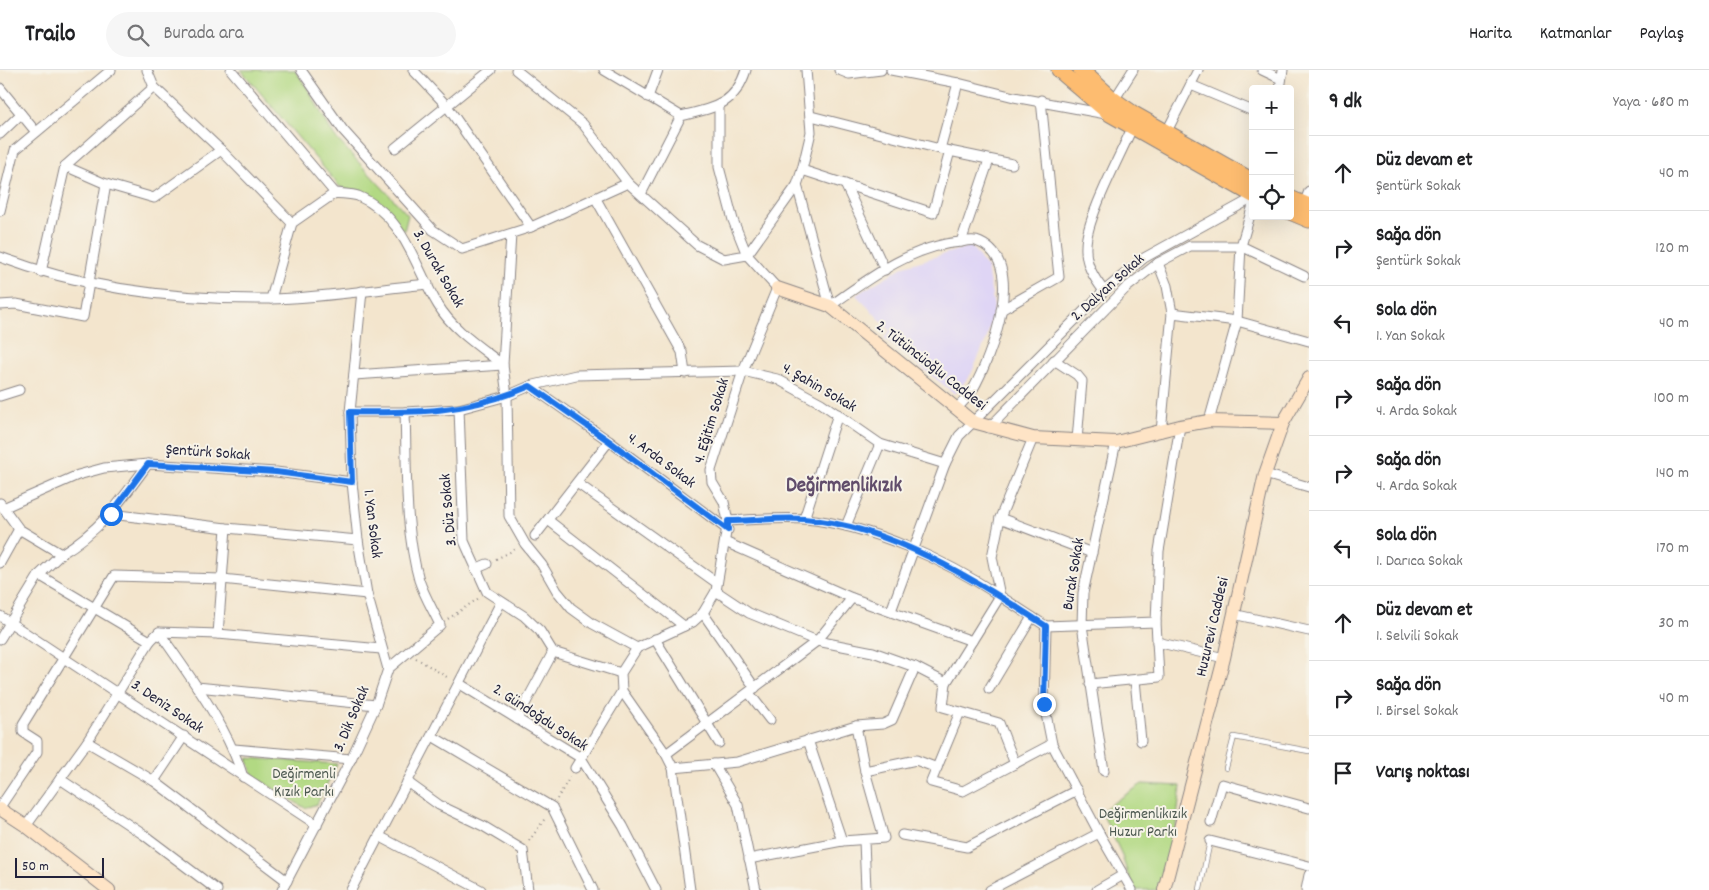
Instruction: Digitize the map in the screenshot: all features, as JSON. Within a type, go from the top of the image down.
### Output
[{"type":"main road","points":[[1059,70],[1112,108],[1166,133],[1249,179]]},
{"type":"main road","points":[[1082,70],[1112,108],[1132,128],[1249,194]]},
{"type":"main road","points":[[1294,199],[1307,201]]},
{"type":"main road","points":[[1294,214],[1309,220]]},
{"type":"street","points":[[0,211],[15,150],[111,70]]},
{"type":"street","points":[[147,70],[154,87],[221,150],[292,223]]},
{"type":"street","points":[[231,70],[335,194],[292,223],[271,299]]},
{"type":"street","points":[[301,70],[343,130],[433,230],[462,249],[532,227],[628,183]]},
{"type":"street","points":[[413,70],[447,106],[532,227]]},
{"type":"street","points":[[395,148],[491,70]]},
{"type":"street","points":[[516,70],[583,124],[628,183],[697,246],[724,259],[747,255],[797,185],[811,132],[806,70]]},
{"type":"street","points":[[648,97],[658,70]]},
{"type":"street","points":[[606,71],[681,116],[719,107],[740,88],[746,70]]},
{"type":"street","points":[[839,70],[849,74],[881,70]]},
{"type":"street","points":[[891,70],[958,83],[1014,97],[1112,108],[1133,70]]},
{"type":"street","points":[[1166,133],[1198,70]]},
{"type":"street","points":[[1262,70],[1282,79]]},
{"type":"street","points":[[940,149],[958,83]]},
{"type":"street","points":[[1191,85],[1249,109]]},
{"type":"street","points":[[41,272],[65,166],[154,87]]},
{"type":"street","points":[[0,88],[36,132]]},
{"type":"street","points":[[1001,310],[1059,276],[1040,100]]},
{"type":"street","points":[[719,107],[719,167],[733,220],[747,255],[777,288]]},
{"type":"street","points":[[0,134],[21,114]]},
{"type":"street","points":[[642,194],[681,116]]},
{"type":"street","points":[[811,116],[940,149],[1012,164]]},
{"type":"street","points":[[1104,291],[1091,275],[1086,246],[1092,218],[1132,128]]},
{"type":"street","points":[[65,166],[106,184],[154,198],[221,150]]},
{"type":"street","points":[[802,170],[933,213],[950,151]]},
{"type":"street","points":[[961,242],[989,160]]},
{"type":"street","points":[[0,305],[16,304],[82,317],[106,184]]},
{"type":"street","points":[[845,184],[885,270]]},
{"type":"street","points":[[797,185],[830,306],[870,278],[919,252],[975,240],[991,249],[999,265],[1005,285],[999,324],[972,391],[958,408]]},
{"type":"street","name":"3. Durak Sokak","points":[[335,194],[357,196],[383,212],[407,241],[438,305],[453,325],[503,365]]},
{"type":"street","name":"2. Dalyan Sokak","points":[[973,422],[1104,291],[1144,258],[1249,198]]},
{"type":"street","points":[[596,199],[682,352],[685,373]]},
{"type":"street","points":[[1210,421],[1237,321],[1241,246],[1249,219]]},
{"type":"street","points":[[511,234],[503,365],[507,396],[510,516],[525,544],[542,565],[557,591],[572,608],[593,624],[637,648],[622,673],[622,691],[575,768]]},
{"type":"street","name":"2. Dalyan Sokak","points":[[989,428],[1126,288],[1158,263],[1190,246],[1241,246]]},
{"type":"street","points":[[1241,246],[1304,276]]},
{"type":"street","points":[[0,257],[41,272],[88,283],[198,298],[271,299],[428,284]]},
{"type":"street","points":[[1158,263],[1167,286],[1172,313],[1161,432]]},
{"type":"street","name":"2. Tütüncüoğlu Caddesi","points":[[777,288],[830,306],[973,422],[989,428],[1033,438],[1116,442],[1180,426],[1210,421],[1283,423]]},
{"type":"street","name":"4. Eğitim Sokak","points":[[637,648],[694,622],[703,613],[717,587],[728,526],[724,502],[712,482],[711,470],[743,371],[777,288]]},
{"type":"street","name":"1. Yan Sokak","points":[[362,291],[350,412],[352,482],[358,540],[367,594],[388,670]]},
{"type":"street","points":[[1172,313],[1237,321],[1309,341]]},
{"type":"street","points":[[1054,360],[1077,375],[1082,381],[1083,389],[1077,440]]},
{"type":"street","points":[[354,375],[503,365]]},
{"type":"street","name":"4. Şahin Sokak","points":[[530,386],[576,375],[743,371],[777,379],[838,414],[880,444],[946,464]]},
{"type":"street","name":"Huzurevi Caddesi","points":[[1164,890],[1224,658],[1264,474],[1283,423],[1309,378]]},
{"type":"street","points":[[350,412],[459,409],[507,396],[530,386]]},
{"type":"street","name":"4. Arda Sokak","points":[[530,386],[728,526]]},
{"type":"street","points":[[0,396],[18,390]]},
{"type":"street","name":"3. Düz Sokak","points":[[459,409],[464,541],[487,592],[524,616],[540,630],[553,652]]},
{"type":"street","points":[[388,670],[440,625],[420,582],[414,557],[408,500],[404,412]]},
{"type":"street","points":[[804,519],[838,414]]},
{"type":"street","points":[[891,611],[946,464],[959,436],[973,422]]},
{"type":"street","points":[[1090,684],[1159,677],[1156,622],[1159,551],[1180,426]]},
{"type":"street","points":[[1015,764],[999,723],[943,707],[946,683],[1000,596],[992,557],[1000,518],[1033,438]]},
{"type":"street","points":[[535,536],[609,441]]},
{"type":"street","name":"Burak Sokak","points":[[1104,771],[1082,625],[1083,593],[1116,442]]},
{"type":"street","points":[[846,526],[880,444]]},
{"type":"street","points":[[61,554],[20,529],[2,506],[78,475],[104,468],[148,464]]},
{"type":"street","name":"Şentürk Sokak","points":[[0,639],[39,575],[61,554],[86,538],[111,514],[148,464],[276,472],[352,482]]},
{"type":"street","points":[[1264,474],[1309,487]]},
{"type":"street","points":[[577,483],[750,613],[817,641],[873,652],[915,667],[946,683]]},
{"type":"street","points":[[111,514],[226,528],[358,540]]},
{"type":"street","points":[[1000,518],[1092,553]]},
{"type":"street","points":[[728,526],[804,519],[846,526],[913,550],[1000,596],[1046,626],[1156,622]]},
{"type":"street","points":[[548,520],[684,626]]},
{"type":"street","points":[[218,634],[226,528]]},
{"type":"street","points":[[0,563],[20,529]]},
{"type":"street","points":[[726,542],[852,598],[972,640]]},
{"type":"street","points":[[475,569],[487,564]]},
{"type":"street","points":[[39,575],[150,641]]},
{"type":"street","points":[[109,890],[0,808],[38,752],[37,741],[23,732],[23,724],[114,576],[222,579],[367,594]]},
{"type":"street","points":[[666,754],[817,641],[852,598]]},
{"type":"street","points":[[354,889],[379,836],[460,684],[501,602]]},
{"type":"street","points":[[703,613],[770,720]]},
{"type":"street","points":[[1233,614],[1309,631]]},
{"type":"street","name":"3. Deniz Sokak","points":[[0,616],[118,692],[317,825]]},
{"type":"street","points":[[989,689],[1032,617]]},
{"type":"street","points":[[1046,626],[1044,704],[1052,744],[1099,833],[1132,890]]},
{"type":"street","points":[[159,632],[197,687],[234,749],[243,777]]},
{"type":"street","points":[[26,826],[87,742],[150,641],[159,632],[218,634],[381,649]]},
{"type":"street","points":[[655,639],[705,724],[719,743]]},
{"type":"street","points":[[1157,642],[1224,658]]},
{"type":"street","points":[[517,719],[553,652],[622,673]]},
{"type":"street","points":[[673,768],[737,762],[856,726],[883,724],[892,720],[915,667]]},
{"type":"street","name":"3. Dik Sokak","points":[[282,890],[351,759],[376,705],[388,670]]},
{"type":"street","points":[[1135,680],[1141,741]]},
{"type":"street","name":"2. Gündoğdu Sokak","points":[[460,684],[581,758],[623,826],[656,890]]},
{"type":"street","points":[[197,687],[376,705]]},
{"type":"street","points":[[622,691],[666,754],[673,768],[688,889]]},
{"type":"street","points":[[960,712],[932,782],[963,791],[1052,744]]},
{"type":"street","points":[[749,859],[842,840],[864,841],[884,838],[856,726]]},
{"type":"street","points":[[154,781],[184,736]]},
{"type":"street","points":[[432,736],[550,811],[593,890]]},
{"type":"street","points":[[808,740],[842,840]]},
{"type":"street","points":[[87,742],[154,781],[287,881]]},
{"type":"street","points":[[234,749],[351,759]]},
{"type":"street","points":[[866,771],[916,760],[937,768]]},
{"type":"street","points":[[714,764],[738,805],[756,890]]},
{"type":"street","points":[[60,779],[144,835],[217,890]]},
{"type":"street","points":[[407,782],[439,805],[483,826],[523,850],[528,890]]},
{"type":"street","points":[[1211,822],[1222,784],[1309,808]]},
{"type":"street","points":[[902,835],[967,847],[1077,790]]},
{"type":"street","points":[[990,890],[1099,833]]},
{"type":"street","points":[[379,836],[481,890]]},
{"type":"street","points":[[864,841],[866,890]]},
{"type":"street","points":[[1210,841],[1309,866]]},
{"type":"street","points":[[1097,890],[1123,875]]},
{"type":"street","points":[[1306,890],[1309,875]]},
{"type":"lane","points":[[1226,768],[1234,736],[1309,751]]},
{"type":"lane","points":[[1200,888],[1210,841]]},
{"type":"path","points":[[487,564],[525,544]]},
{"type":"path","points":[[440,625],[487,592]]},
{"type":"path","points":[[407,654],[460,684]]},
{"type":"path","points":[[523,850],[550,811],[575,768]]},
{"type":"shaded area","points":[[971,246],[987,268],[994,307],[987,338],[971,374],[955,394],[884,338],[890,330],[856,295],[904,266]]},
{"type":"green space","points":[[241,70],[295,70],[308,89],[334,136],[408,215],[404,231],[365,196],[340,187]]},
{"type":"green space","name":"Değirmenli Kızık Parkı","points":[[247,758],[337,764],[317,804],[305,808],[253,776]]},
{"type":"green space","name":"Değirmenlikızık Huzur Parkı","points":[[1142,784],[1181,786],[1171,864],[1164,890],[1133,890],[1121,853],[1101,811]]},
{"type":"district","name":"Değirmenlikızık","points":[[844,487]]},
{"type":"route","points":[[111,514],[148,464],[276,472],[352,482],[350,412],[459,409],[507,396],[530,386],[609,441],[728,530],[728,521],[804,519],[846,526],[913,550],[983,585],[1046,626],[1044,704]]}]
